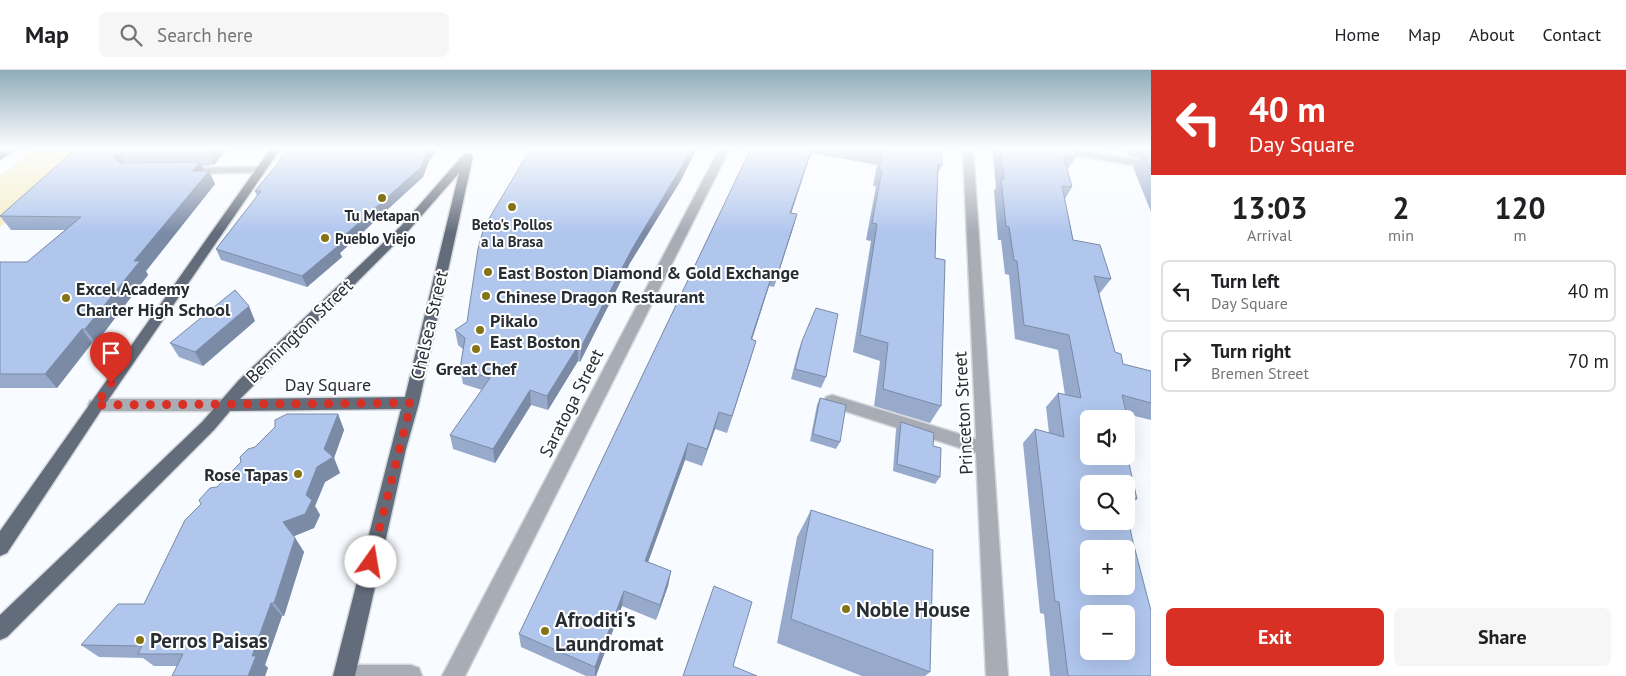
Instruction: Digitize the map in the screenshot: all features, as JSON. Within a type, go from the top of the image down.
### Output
[{"type":"main road","points":[[0,547],[96,405],[256,176]]},
{"type":"main road","name":"Bennington Street","points":[[0,630],[208,426],[249,379],[405,228],[449,176]]},
{"type":"main road","name":"Chelsea Street","points":[[344,676],[398,449],[411,403],[463,176]]},
{"type":"main road","name":"Day Square","points":[[227,405],[411,403]]},
{"type":"street","name":"Saratoga Street","points":[[453,676],[710,176]]},
{"type":"street","name":"Princeton Street","points":[[970,176],[997,676]]},
{"type":"street","points":[[832,400],[985,449]]},
{"type":"street","name":"Day Square","points":[[96,405],[227,405]]},
{"type":"street","points":[[344,676],[411,676]]},
{"type":"shaded area","points":[[0,176],[62,176],[0,227]]},
{"type":"building","name":"Excel Academy Charter High School","points":[[45,176],[205,176],[134,261],[140,261],[85,329],[82,329],[45,374],[0,374],[0,262],[27,262],[81,217],[0,216]]},
{"type":"building","points":[[267,176],[411,176],[334,245],[338,246],[302,276],[216,249],[261,191],[255,191]]},
{"type":"building","points":[[514,176],[676,176],[632,249],[581,347],[578,346],[547,396],[530,390],[493,449],[450,435],[490,378],[460,369],[465,338],[455,330],[467,322],[478,249],[484,227]]},
{"type":"building","points":[[738,176],[802,176],[790,213],[797,214],[779,270],[774,269],[751,339],[756,341],[732,416],[719,412],[707,449],[688,443],[645,561],[671,571],[660,605],[624,591],[595,667],[519,634]]},
{"type":"building","points":[[881,176],[938,176],[935,258],[945,260],[941,406],[883,389],[888,343],[860,335],[877,224],[872,223]]},
{"type":"building","points":[[1004,176],[1069,176],[1072,187],[1062,186],[1073,240],[1100,245],[1111,279],[1094,276],[1115,352],[1121,354],[1123,364],[1151,371],[1151,403],[1122,395],[1126,410],[1080,410],[1080,465],[1129,465],[1132,475],[1080,475],[1080,530],[1130,530],[1133,540],[1080,540],[1080,595],[1135,595],[1135,550],[1151,611],[1151,676],[1068,676],[1059,602],[1055,601],[1035,429],[1064,437],[1058,393],[1081,398],[1069,335],[1024,325],[1017,261],[1014,260],[1009,227],[1006,226],[1001,178],[1004,179]]},
{"type":"building","points":[[235,290],[249,306],[195,352],[170,343]]},
{"type":"building","points":[[816,308],[838,314],[826,377],[795,369],[802,341]]},
{"type":"building","points":[[820,398],[846,405],[840,442],[813,434]]},
{"type":"building","points":[[287,414],[338,414],[324,449],[333,457],[317,467],[306,495],[312,500],[305,514],[283,522],[295,538],[274,603],[271,603],[252,656],[256,656],[248,676],[172,676],[183,654],[138,654],[142,646],[81,645],[118,604],[144,604],[185,520],[201,504],[199,500],[210,488],[217,487],[241,462],[240,457],[248,449],[255,447],[275,427],[275,420]]},
{"type":"building","points":[[901,422],[934,433],[933,446],[941,448],[940,477],[897,464]]},
{"type":"building","name":"Noble House","points":[[811,510],[933,550],[930,672],[791,619]]},
{"type":"building","points":[[714,586],[752,602],[733,666],[757,676],[683,676]]},
{"type":"place","name":"Tu Metapan","points":[[382,198]]},
{"type":"place","name":"Beto's Pollos a la Brasa","points":[[512,207]]},
{"type":"place","name":"Pueblo Viejo","points":[[325,238]]},
{"type":"place","name":"East Boston Diamond & Gold Exchange","points":[[488,272]]},
{"type":"place","name":"Chinese Dragon Restaurant","points":[[486,296]]},
{"type":"place","name":"Excel Academy Charter High School","points":[[66,298]]},
{"type":"place","name":"Pikalo East Boston","points":[[480,330]]},
{"type":"place","name":"Great Chef","points":[[476,349]]},
{"type":"place","name":"Rose Tapas","points":[[298,474]]},
{"type":"place","name":"Noble House","points":[[846,609]]},
{"type":"place","name":"Afroditi's Laundromat","points":[[545,631]]},
{"type":"place","name":"Perros Paisas","points":[[140,640]]},
{"type":"route","points":[[111,383],[96,405],[411,403],[371,562]]}]
